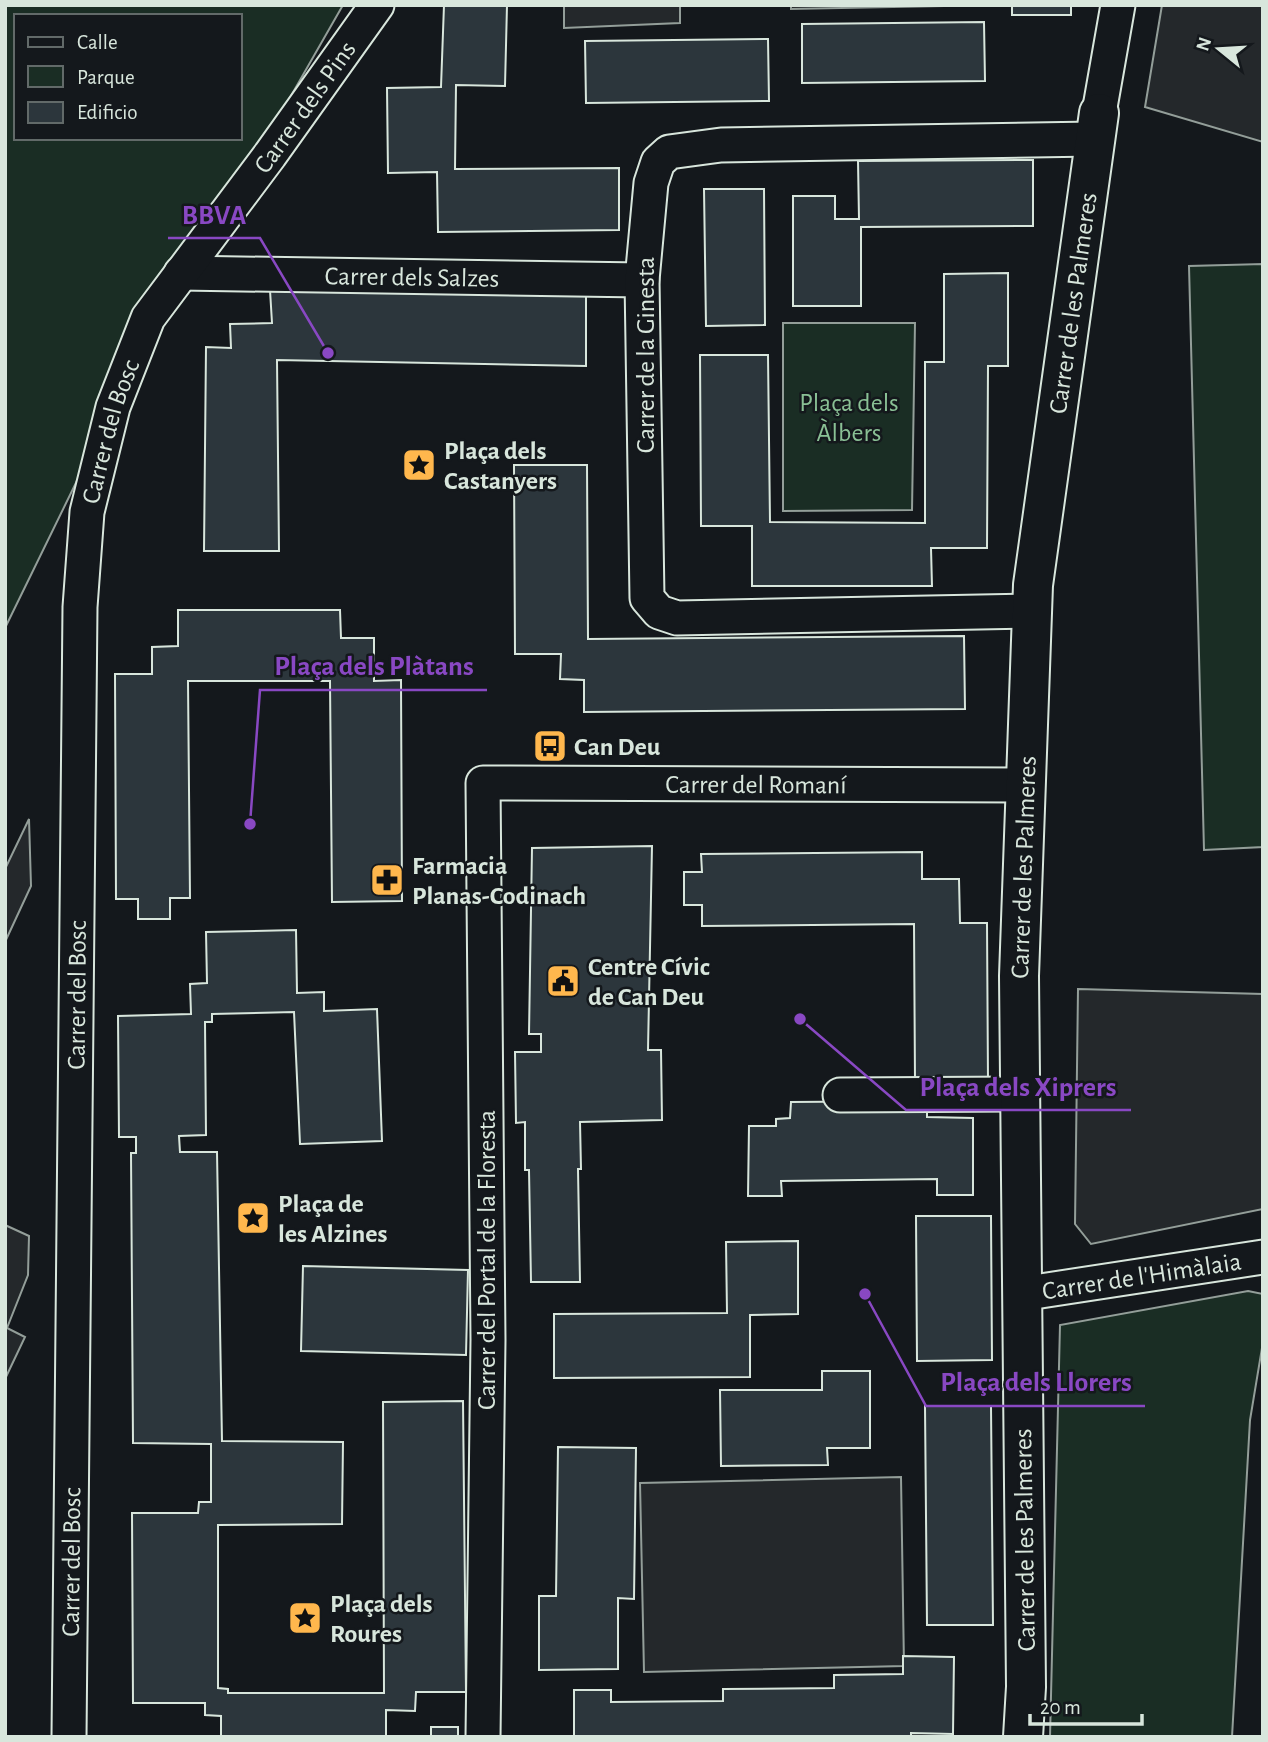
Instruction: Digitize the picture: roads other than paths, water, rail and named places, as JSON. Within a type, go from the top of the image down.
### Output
[{"type":"street","name":"Carrer dels Pins","points":[[181,273],[270,155],[377,5]]},
{"type":"street","name":"Carrer de les Palmeres","points":[[1023,1737],[1026,1687],[1019,976],[1032,585],[1096,126],[1118,5]]},
{"type":"street","name":"Carrer de la Ginesta","points":[[1032,611],[677,618],[659,612],[647,598],[642,280],[651,183],[657,162],[669,152],[721,145],[1096,126]]},
{"type":"street","name":"Carrer dels Salzes","points":[[181,273],[642,280]]},
{"type":"street","name":"Carrer del Bosc","points":[[69,1737],[80,607],[86,512],[113,407],[148,318],[181,273]]},
{"type":"street","name":"Carrer del Romaní","points":[[483,783],[1026,785],[1027,788]]},
{"type":"street","name":"Carrer del Portal de la Floresta","points":[[483,783],[488,1326],[483,1737]]},
{"type":"street","points":[[840,1095],[1020,1094]]},
{"type":"street","name":"Carrer de l'Himàlaia","points":[[1021,1294],[1263,1257]]},
{"type":"place","name":"BBVA","points":[[328,353]]},
{"type":"place","name":"Plaça dels Castanyers","points":[[419,465]]},
{"type":"place","name":"Can Deu","points":[[550,746]]},
{"type":"place","name":"Plaça dels Plàtans","points":[[250,824]]},
{"type":"place","name":"Farmacia Planas-Codinach","points":[[387,880]]},
{"type":"place","name":"Centre Cívic de Can Deu","points":[[563,981]]},
{"type":"place","name":"Plaça dels Xiprers","points":[[800,1019]]},
{"type":"place","name":"Plaça de les Alzines","points":[[253,1218]]},
{"type":"place","name":"Plaça dels Llorers","points":[[865,1294]]},
{"type":"place","name":"Plaça dels Roures","points":[[305,1618]]},
{"type":"park label","name":"Plaça dels Àlbers","points":[[849,417]]}]
